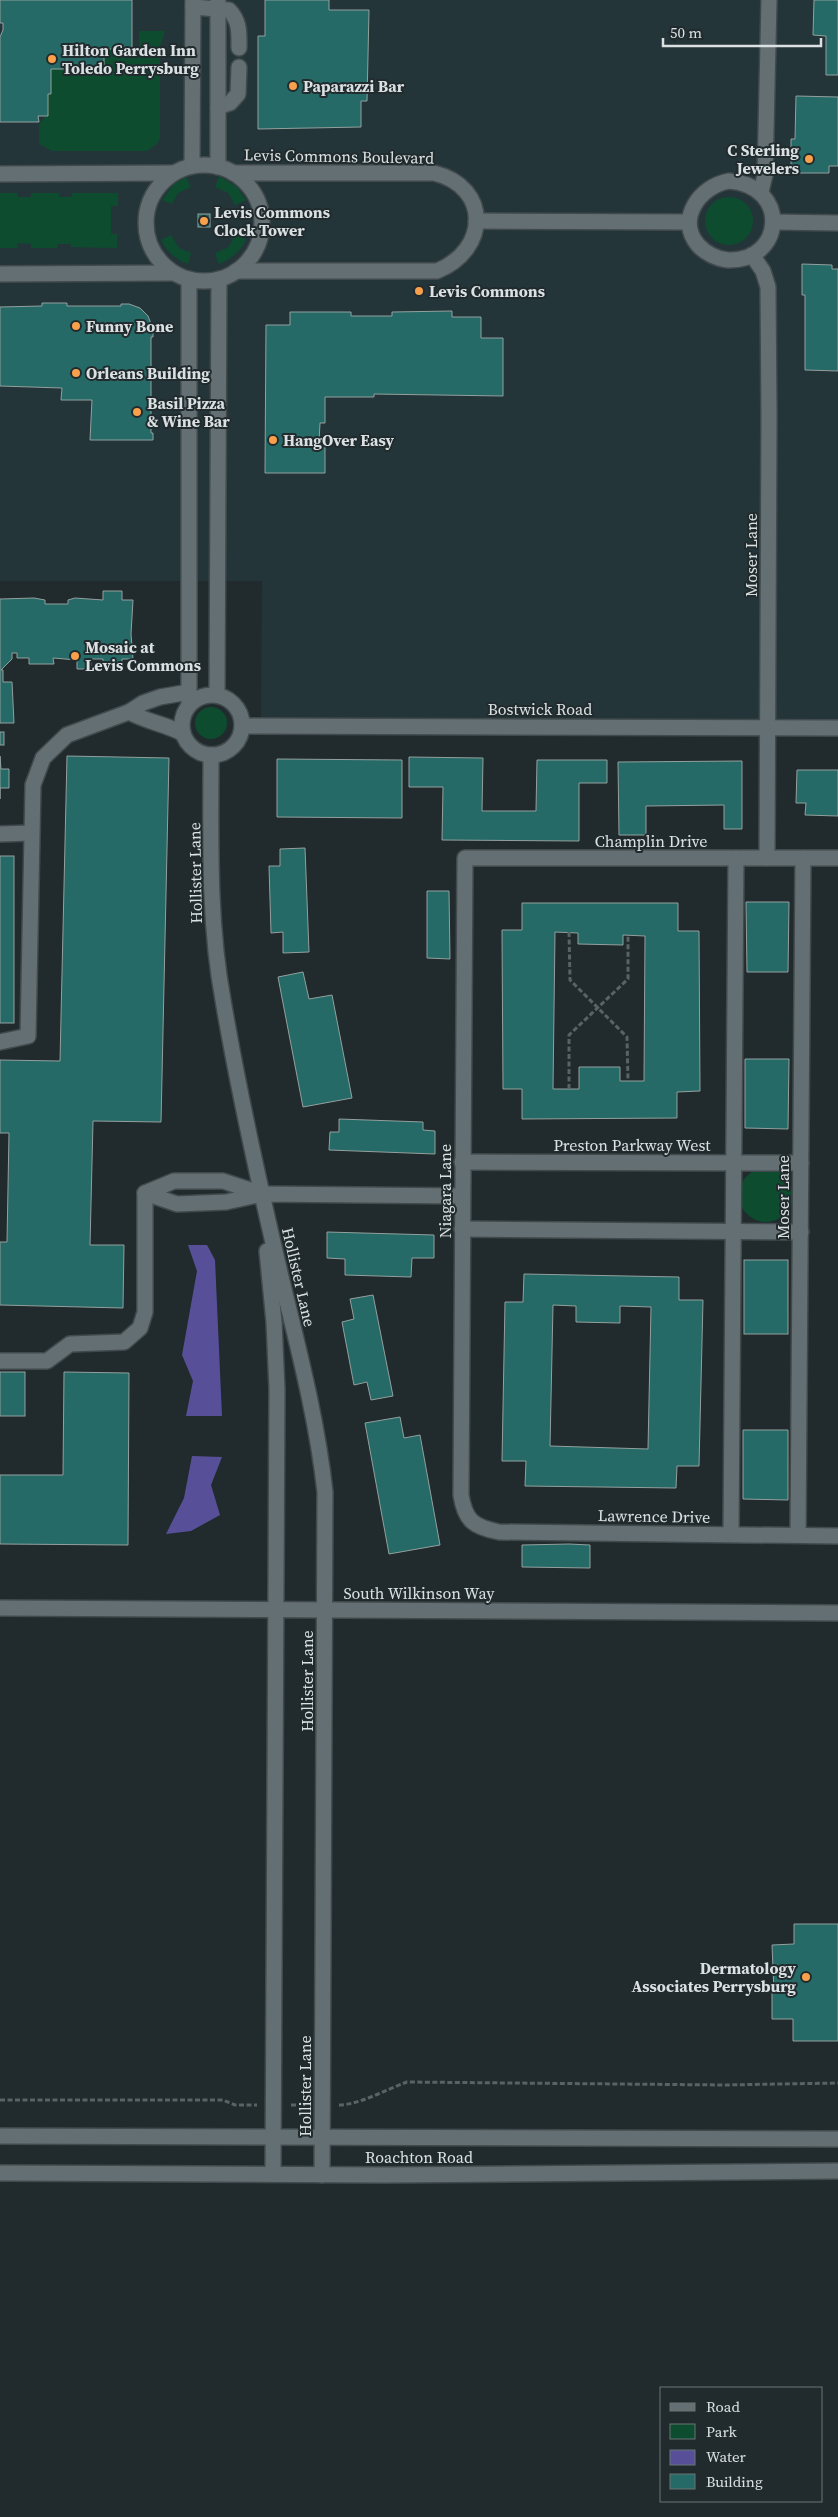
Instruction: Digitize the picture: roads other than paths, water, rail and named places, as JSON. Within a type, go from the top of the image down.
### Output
[{"type":"street","points":[[760,192],[765,175],[769,0]]},
{"type":"street","points":[[192,166],[193,4],[218,4],[236,16],[239,27],[239,48]]},
{"type":"street","points":[[218,4],[218,167]]},
{"type":"street","points":[[218,107],[230,103],[238,94],[239,67]]},
{"type":"street","name":"Levis Commons Boulevard","points":[[192,166],[218,167],[233,173],[252,191],[261,215],[260,234],[254,253],[236,271],[219,280],[189,280],[174,273],[162,264],[153,252],[147,238],[145,223],[147,208],[153,194],[162,182],[174,173],[192,166]]},
{"type":"street","name":"Levis Commons Boulevard","points":[[0,174],[174,173]]},
{"type":"street","name":"Levis Commons Boulevard","points":[[233,173],[434,173],[450,178],[464,189],[473,205],[476,222],[473,239],[466,252],[448,266],[437,271],[236,271]]},
{"type":"street","points":[[737,181],[760,192],[768,202],[773,222],[768,239],[752,255],[733,260],[715,257],[699,246],[692,236],[688,222],[699,197],[719,182],[737,181]]},
{"type":"street","points":[[476,222],[688,222]]},
{"type":"street","points":[[773,222],[838,223]]},
{"type":"street","name":"Moser Lane","points":[[752,255],[763,271],[768,287],[767,858]]},
{"type":"street","name":"Levis Commons Boulevard","points":[[0,274],[174,273]]},
{"type":"street","points":[[182,733],[182,723],[189,698],[189,280]]},
{"type":"street","points":[[217,695],[219,280]]},
{"type":"street","points":[[0,1042],[28,1036],[33,786],[43,758],[67,735],[129,712],[142,703],[160,697],[189,698],[217,695],[225,698],[238,709],[242,726],[235,744],[222,754],[211,755],[193,749],[182,733],[167,725],[145,721],[129,712]]},
{"type":"street","name":"Bostwick Road","points":[[242,726],[838,728]]},
{"type":"street","name":"Hollister Lane","points":[[211,755],[210,879],[217,962],[262,1194],[307,1387],[325,1492],[322,2175]]},
{"type":"street","points":[[0,834],[31,833]]},
{"type":"street","name":"Champlin Drive","points":[[465,858],[838,858]]},
{"type":"street","name":"Niagara Lane","points":[[465,858],[461,1495],[463,1511],[471,1522]]},
{"type":"street","points":[[731,1534],[736,858]]},
{"type":"street","name":"Moser Lane","points":[[798,1535],[803,858]]},
{"type":"street","name":"Preston Parkway West","points":[[462,1162],[801,1163]]},
{"type":"street","points":[[145,1193],[174,1181],[223,1181],[262,1194]]},
{"type":"street","points":[[145,1193],[177,1204],[226,1202],[262,1194],[462,1196]]},
{"type":"street","points":[[0,1361],[47,1361],[70,1344],[124,1342],[140,1328],[145,1312],[145,1193]]},
{"type":"street","name":"Hollister Lane","points":[[262,1194],[274,1322],[277,1389],[273,2174]]},
{"type":"street","points":[[462,1229],[801,1232]]},
{"type":"street","name":"Lawrence Drive","points":[[471,1522],[484,1529],[499,1532],[838,1536]]},
{"type":"street","name":"South Wilkinson Way","points":[[0,1608],[838,1612]]},
{"type":"street","points":[[804,2139],[838,2130]]},
{"type":"street","name":"Roachton Road","points":[[0,2136],[838,2139]]},
{"type":"street","name":"Roachton Road","points":[[0,2173],[322,2175],[838,2171]]},
{"type":"water","points":[[188,1245],[207,1245],[215,1260],[222,1416],[186,1416],[193,1381],[182,1355],[197,1271]]},
{"type":"water","points":[[192,1456],[222,1457],[211,1485],[220,1515],[191,1531],[166,1534],[184,1498]]},
{"type":"place","name":"Hilton Garden Inn Toledo Perrysburg","points":[[52,59]]},
{"type":"place","name":"Paparazzi Bar","points":[[293,86]]},
{"type":"place","name":"C Sterling Jewelers","points":[[809,159]]},
{"type":"place","name":"Levis Commons Clock Tower","points":[[204,221]]},
{"type":"place","name":"Levis Commons","points":[[419,291]]},
{"type":"place","name":"Funny Bone","points":[[76,326]]},
{"type":"place","name":"Orleans Building","points":[[76,373]]},
{"type":"place","name":"Basil Pizza & Wine Bar","points":[[137,412]]},
{"type":"place","name":"HangOver Easy","points":[[273,440]]},
{"type":"place","name":"Mosaic at Levis Commons","points":[[75,656]]},
{"type":"place","name":"Dermatology Associates Perrysburg","points":[[806,1977]]}]
